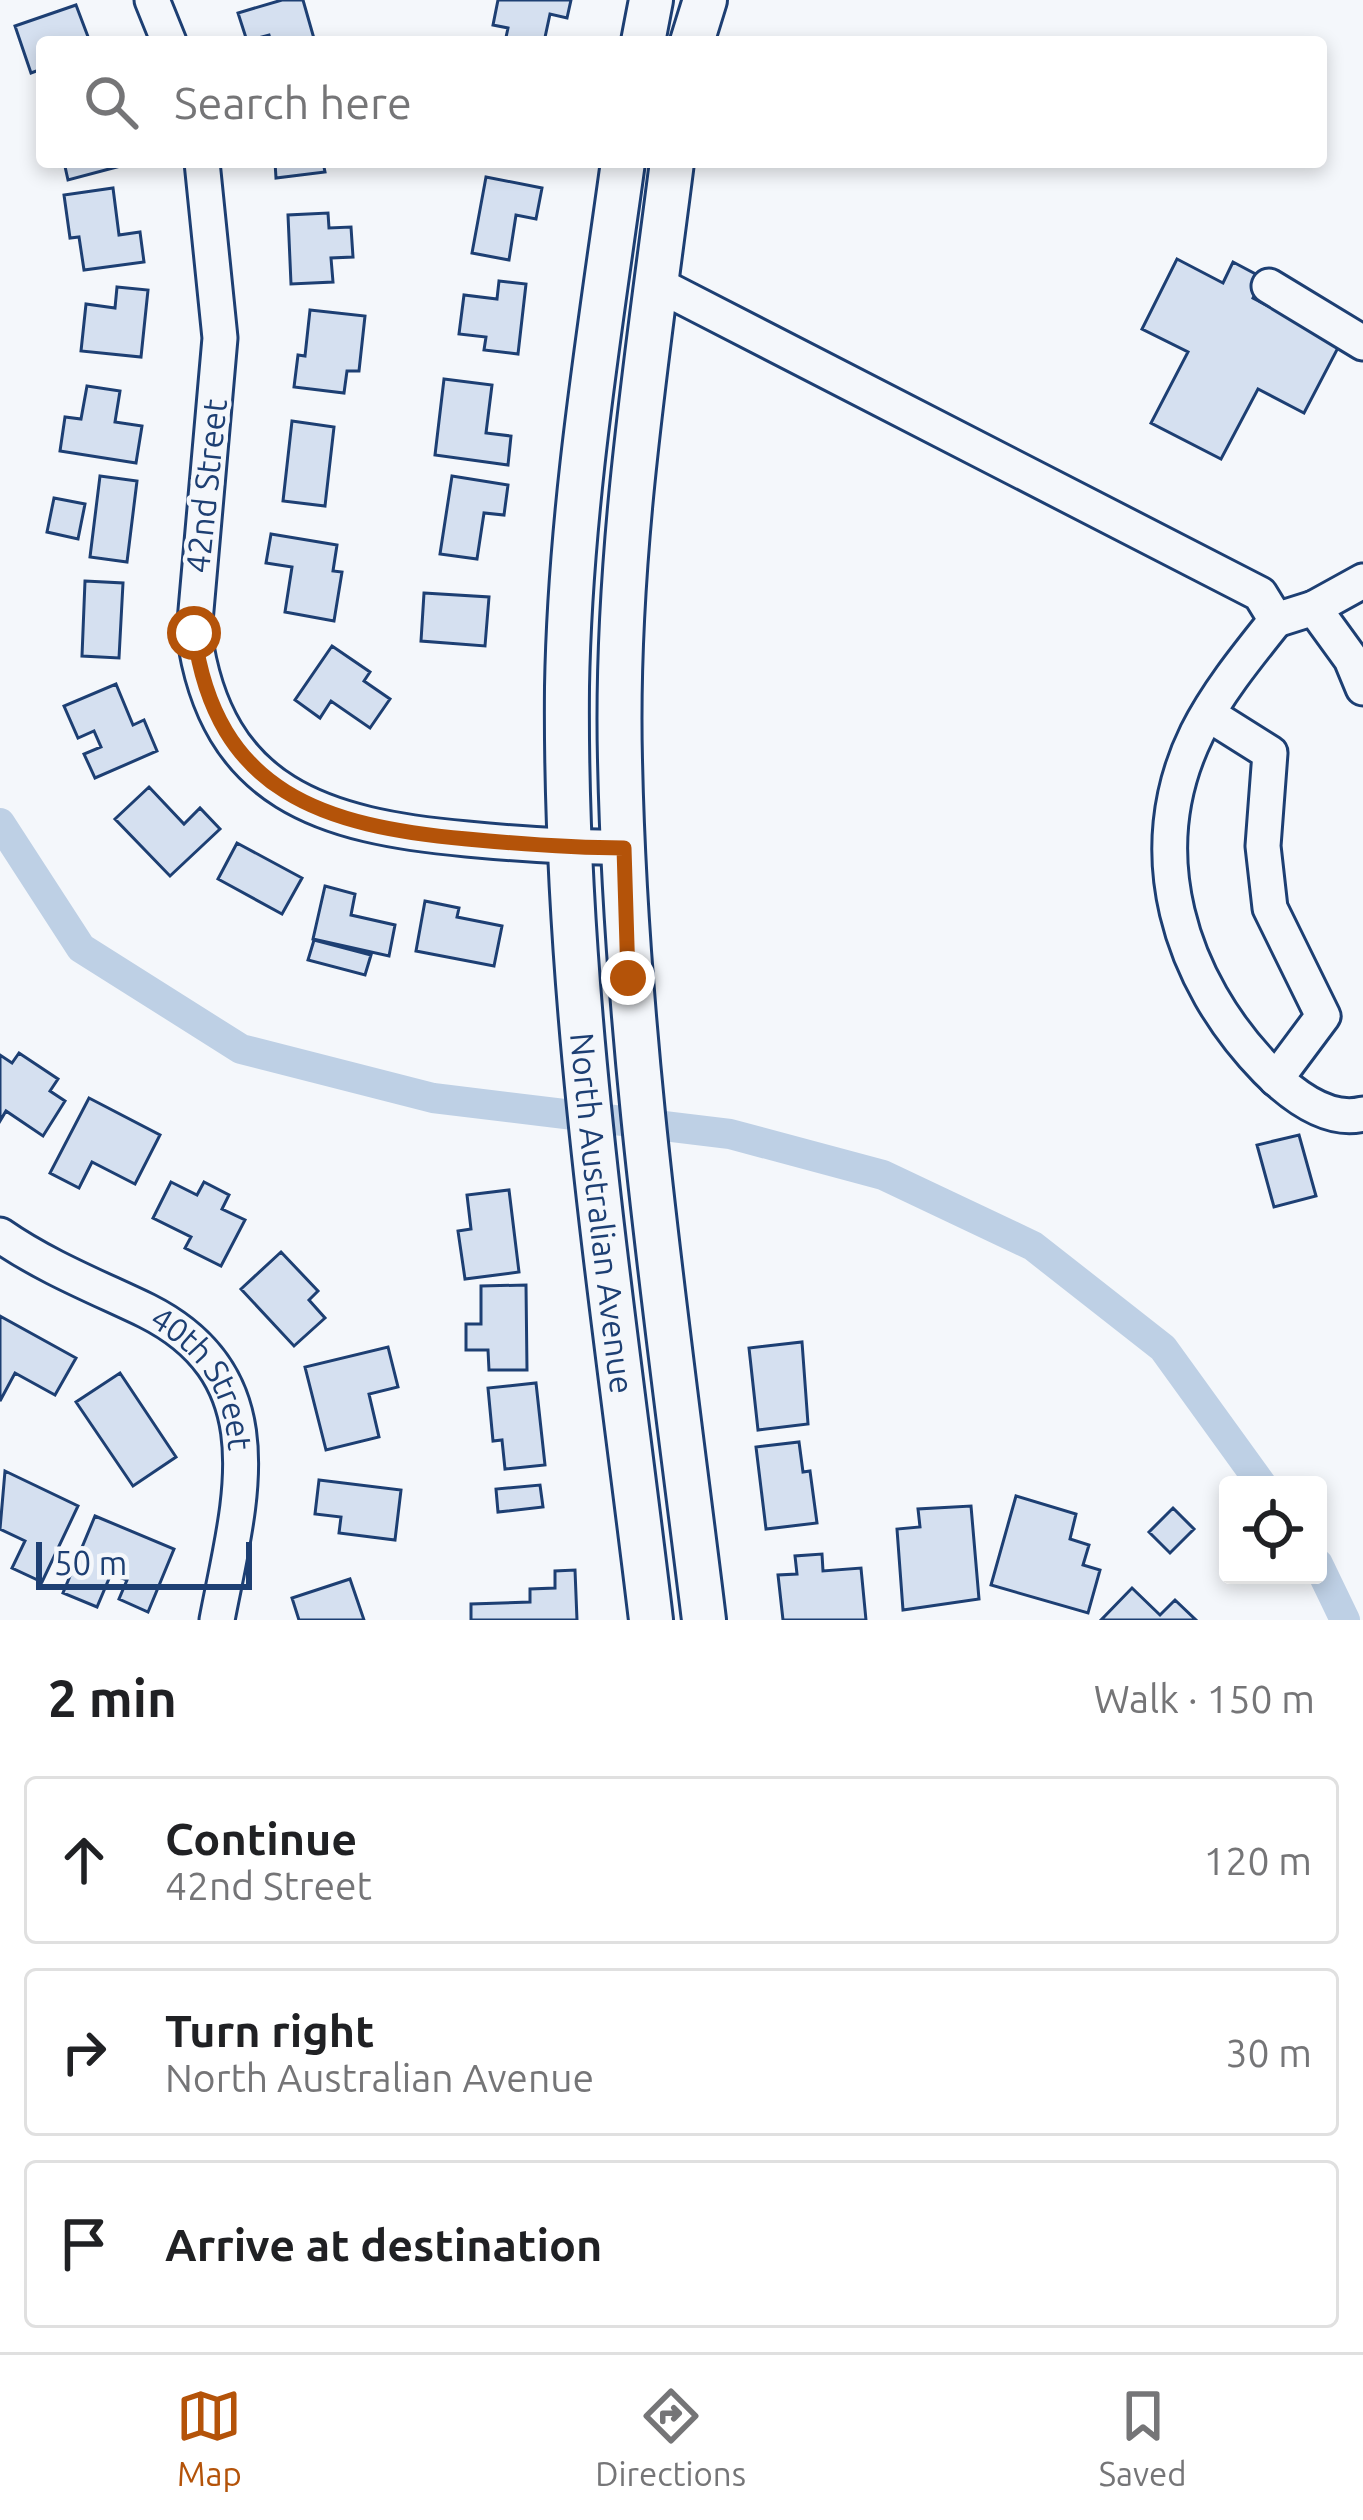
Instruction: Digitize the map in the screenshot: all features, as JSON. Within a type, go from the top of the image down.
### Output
[{"type":"main road","points":[[644,36],[652,0]]},
{"type":"main road","points":[[694,36],[705,0]]},
{"type":"main road","name":"North Australian Avenue","points":[[622,168],[575,547],[568,686],[571,848],[582,1058],[651,1620]]},
{"type":"main road","name":"North Australian Avenue","points":[[671,168],[636,447],[620,756],[628,978],[704,1620]]},
{"type":"street","points":[[152,0],[167,36]]},
{"type":"street","name":"42nd Street","points":[[203,168],[220,338],[194,633],[203,680],[223,724],[276,785],[339,820],[384,832],[624,848]]},
{"type":"street","points":[[657,284],[1260,594],[1276,620]]},
{"type":"street","points":[[1269,286],[1363,343]]},
{"type":"street","points":[[1363,580],[1314,608],[1276,620],[1208,715],[1174,794],[1168,865],[1175,906],[1198,978],[1219,1014],[1276,1079],[1313,1108],[1363,1114]]},
{"type":"street","points":[[1314,608],[1351,659],[1363,688]]},
{"type":"street","points":[[1208,715],[1270,753],[1263,846],[1270,908],[1323,1016],[1276,1079]]},
{"type":"street","name":"40th Street","points":[[0,1235],[166,1322],[201,1352],[225,1387],[239,1427],[244,1469],[217,1620]]},
{"type":"building","points":[[282,0],[303,0],[313,36],[245,36],[238,13]]},
{"type":"building","points":[[498,0],[571,0],[567,18],[550,14],[545,36],[506,36],[508,28],[493,25]]},
{"type":"building","points":[[76,5],[88,36],[36,36],[36,71],[31,73],[15,26]]},
{"type":"building","points":[[65,168],[113,168],[68,180]]},
{"type":"building","points":[[275,168],[324,168],[325,172],[276,178]]},
{"type":"building","points":[[486,177],[542,188],[536,219],[516,215],[509,260],[472,253]]},
{"type":"building","points":[[113,188],[119,235],[140,232],[144,262],[84,270],[79,237],[70,238],[64,195]]},
{"type":"building","points":[[328,213],[329,228],[351,227],[353,257],[331,258],[333,282],[291,284],[288,215]]},
{"type":"building","points":[[1177,259],[1223,283],[1233,262],[1263,278],[1253,298],[1340,344],[1304,413],[1258,389],[1221,459],[1151,423],[1188,352],[1142,329]]},
{"type":"building","points":[[499,281],[526,284],[518,354],[484,350],[486,337],[459,334],[464,295],[497,299]]},
{"type":"building","points":[[117,287],[148,290],[141,357],[81,351],[86,304],[115,308]]},
{"type":"building","points":[[310,310],[365,316],[359,371],[347,371],[344,393],[294,387],[298,355],[305,356]]},
{"type":"building","points":[[444,379],[492,385],[486,433],[511,436],[508,465],[435,455]]},
{"type":"building","points":[[87,386],[120,391],[115,422],[142,426],[136,463],[60,451],[65,417],[81,419]]},
{"type":"building","points":[[292,421],[334,427],[325,506],[283,501]]},
{"type":"building","points":[[100,476],[137,481],[127,562],[90,557]]},
{"type":"building","points":[[452,476],[508,485],[504,515],[484,513],[477,559],[440,554]]},
{"type":"building","points":[[54,498],[85,504],[78,539],[47,532]]},
{"type":"building","points":[[271,534],[337,545],[333,571],[342,572],[334,621],[285,612],[292,567],[266,563]]},
{"type":"building","points":[[85,581],[123,583],[119,658],[82,656]]},
{"type":"building","points":[[424,593],[489,597],[485,646],[421,641]]},
{"type":"building","points":[[332,646],[370,672],[364,681],[390,699],[370,728],[331,701],[320,718],[295,700]]},
{"type":"building","points":[[116,684],[133,725],[144,720],[157,751],[95,778],[84,754],[101,747],[94,731],[78,738],[64,706]]},
{"type":"building","points":[[149,787],[184,824],[200,808],[220,829],[170,876],[115,819]]},
{"type":"building","points":[[237,843],[302,878],[282,914],[218,879]]},
{"type":"building","points":[[325,886],[355,894],[351,915],[395,925],[389,956],[313,939]]},
{"type":"building","points":[[425,901],[459,908],[457,917],[502,926],[494,966],[416,951]]},
{"type":"building","points":[[314,940],[371,955],[365,975],[308,960]]},
{"type":"building","points":[[19,1053],[58,1079],[50,1091],[65,1101],[43,1136],[6,1111],[0,1121],[0,1055],[12,1063]]},
{"type":"building","points":[[89,1098],[160,1135],[135,1184],[92,1162],[79,1188],[50,1173]]},
{"type":"building","points":[[1299,1135],[1316,1196],[1274,1207],[1257,1145]]},
{"type":"building","points":[[171,1182],[197,1195],[204,1182],[229,1195],[222,1209],[245,1220],[221,1266],[185,1248],[191,1237],[153,1218]]},
{"type":"building","points":[[509,1190],[519,1272],[465,1279],[458,1231],[471,1229],[467,1195]]},
{"type":"building","points":[[281,1252],[318,1291],[309,1300],[325,1318],[294,1346],[241,1289]]},
{"type":"building","points":[[526,1285],[527,1370],[489,1370],[488,1350],[466,1350],[466,1324],[481,1324],[481,1286]]},
{"type":"building","points":[[0,1316],[76,1358],[55,1395],[15,1373],[0,1401]]},
{"type":"building","points":[[802,1342],[808,1424],[758,1430],[749,1348]]},
{"type":"building","points":[[388,1347],[398,1387],[369,1394],[379,1437],[326,1450],[305,1367]]},
{"type":"building","points":[[120,1373],[176,1457],[133,1486],[76,1402]]},
{"type":"building","points":[[536,1383],[545,1465],[505,1469],[502,1440],[493,1441],[488,1388]]},
{"type":"building","points":[[799,1442],[803,1472],[810,1471],[817,1523],[766,1529],[756,1447]]},
{"type":"building","points":[[5,1471],[78,1506],[42,1582],[12,1568],[25,1541],[0,1529]]},
{"type":"building","points":[[319,1480],[401,1490],[395,1540],[339,1533],[341,1517],[315,1514]]},
{"type":"building","points":[[540,1485],[543,1507],[498,1512],[496,1489]]},
{"type":"building","points":[[1016,1496],[1076,1514],[1070,1539],[1089,1545],[1083,1565],[1100,1570],[1088,1613],[991,1585]]},
{"type":"building","points":[[971,1506],[979,1599],[903,1610],[897,1529],[920,1527],[918,1509]]},
{"type":"building","points":[[1173,1508],[1194,1529],[1170,1553],[1149,1532]]},
{"type":"building","points":[[95,1516],[174,1549],[148,1612],[119,1599],[127,1580],[111,1574],[97,1607],[63,1593]]},
{"type":"building","points":[[822,1554],[823,1571],[861,1568],[866,1620],[783,1620],[778,1575],[797,1574],[795,1556]]},
{"type":"building","points":[[575,1570],[577,1620],[471,1620],[471,1604],[530,1602],[530,1589],[555,1588],[555,1571]]},
{"type":"building","points":[[350,1579],[364,1620],[299,1620],[292,1598]]},
{"type":"building","points":[[1132,1588],[1160,1615],[1175,1600],[1196,1620],[1101,1620]]},
{"type":"waterway","points":[[0,823],[81,948],[241,1049],[433,1098],[730,1134],[883,1175],[1033,1246],[1163,1348],[1255,1476]]},
{"type":"waterway","points":[[1327,1583],[1345,1620]]},
{"type":"route","points":[[194,633],[203,680],[242,752],[276,785],[316,811],[384,832],[624,848],[628,978]]}]
